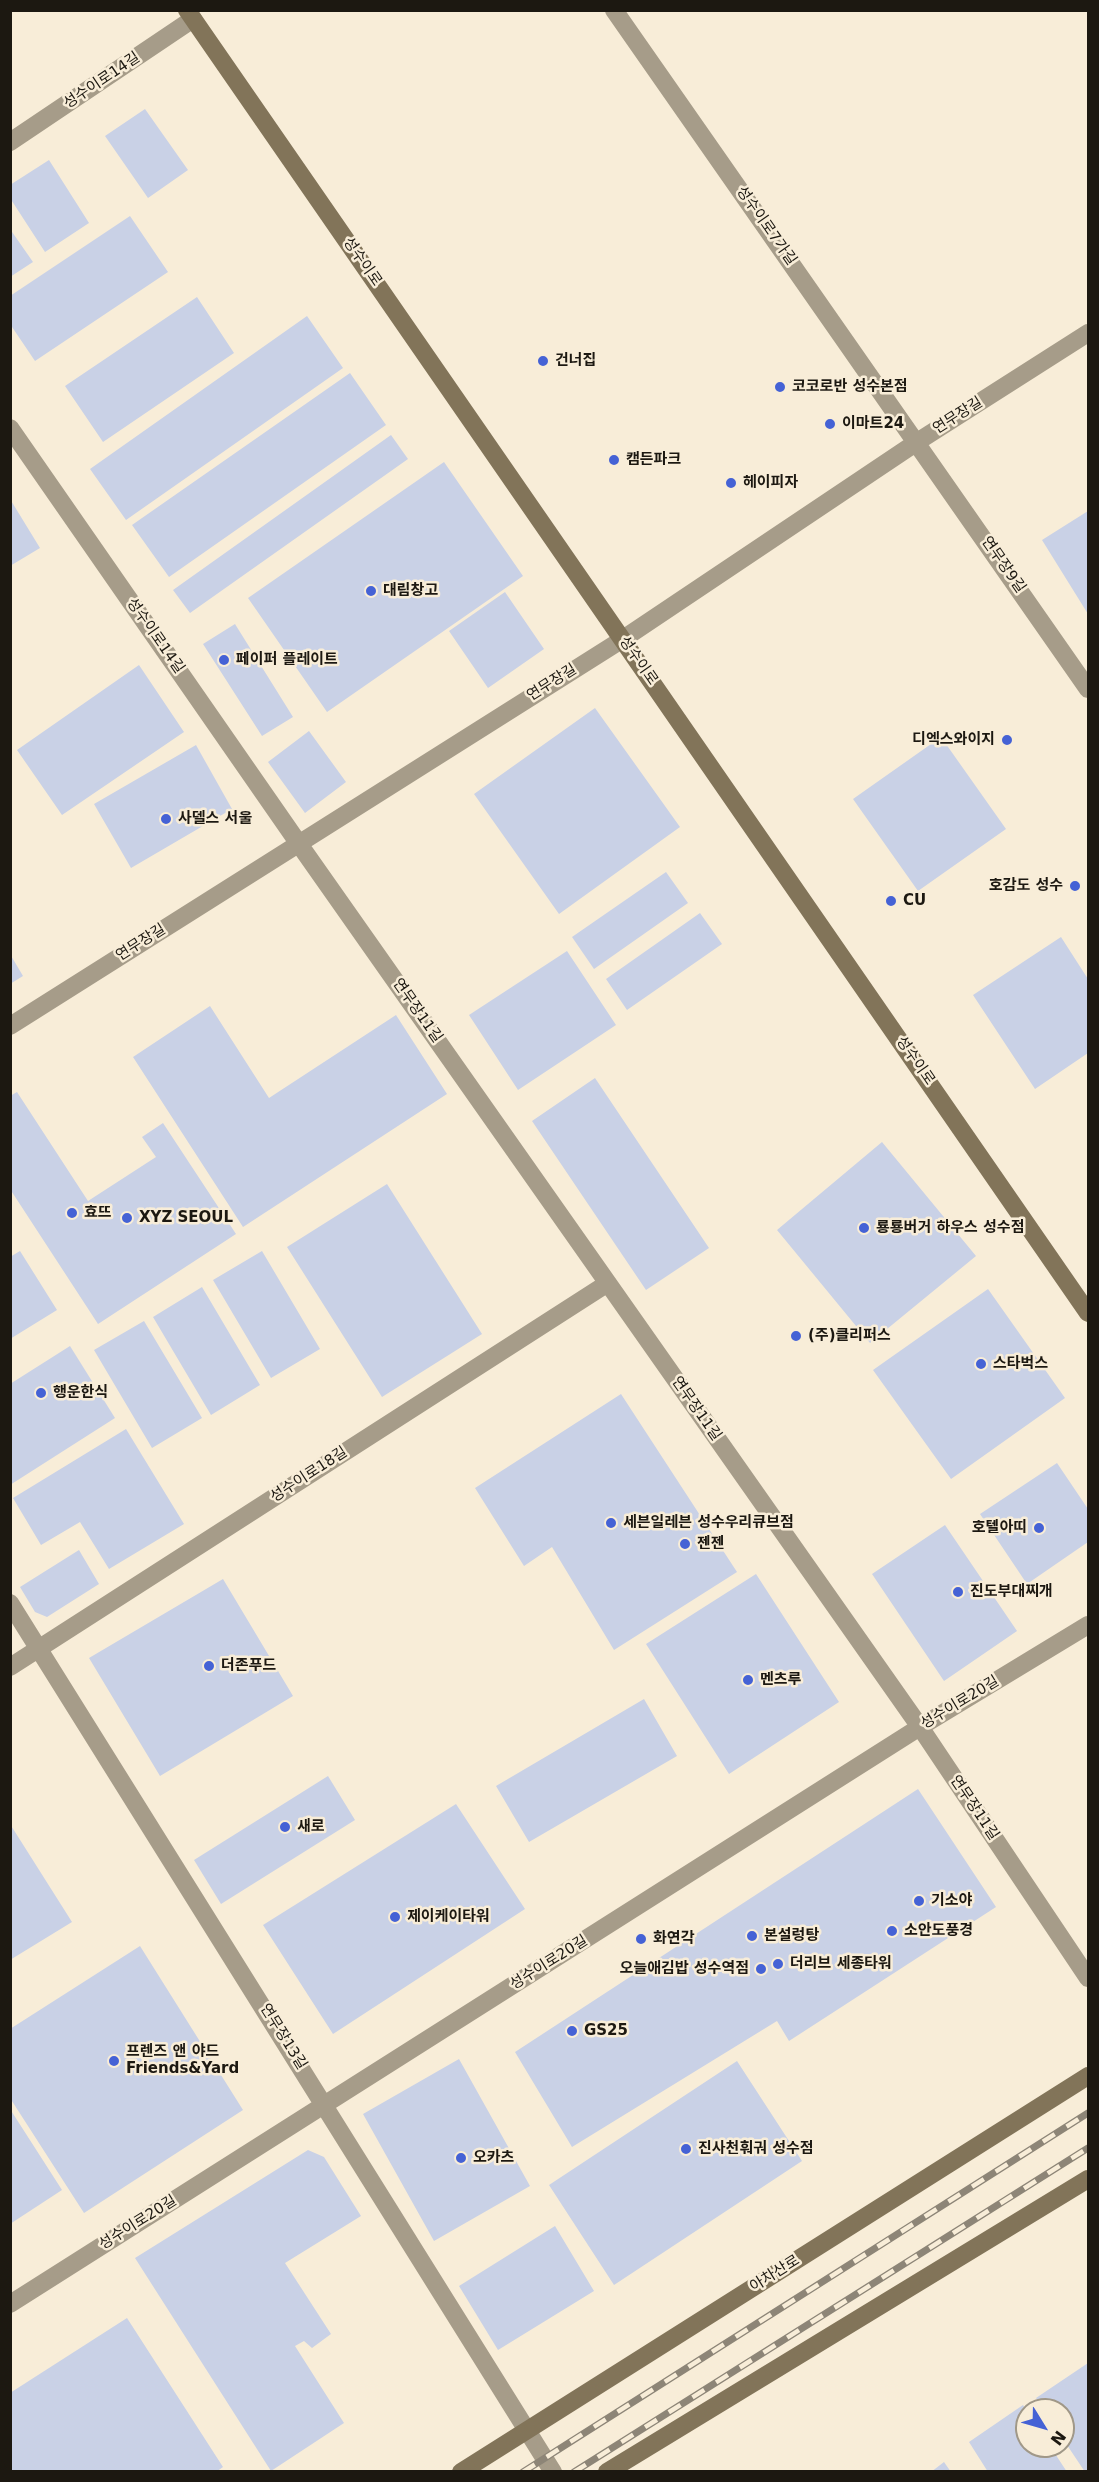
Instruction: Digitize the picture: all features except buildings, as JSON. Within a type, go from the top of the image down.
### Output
[{"type":"street","name":"성수이로7가길","points":[[616,11],[917,442]]},
{"type":"street","name":"성수이로14길","points":[[10,142],[190,15]]},
{"type":"street","name":"성수이로","points":[[190,15],[1089,1313]]},
{"type":"street","name":"연무장길","points":[[10,1026],[623,639],[917,442],[1089,333]]},
{"type":"street","name":"성수이로14길","points":[[10,428],[299,844]]},
{"type":"street","name":"연무장9길","points":[[917,442],[1089,689]]},
{"type":"street","name":"연무장11길","points":[[299,844],[920,1727],[1089,1978]]},
{"type":"street","name":"성수이로18길","points":[[10,1667],[608,1283]]},
{"type":"street","name":"연무장13길","points":[[10,1603],[41,1648],[553,2472]]},
{"type":"street","name":"성수이로20길","points":[[10,2304],[920,1727],[1089,1624]]},
{"type":"street","name":"아차산로","points":[[461,2472],[1089,2076]]},
{"type":"street","points":[[607,2472],[1089,2179]]},
{"type":"railway","points":[[523,2472],[1088,2113]]},
{"type":"railway","points":[[574,2472],[1088,2148]]},
{"type":"place","name":"건너집","points":[[543,361]]},
{"type":"place","name":"코코로반 성수본점","points":[[780,387]]},
{"type":"place","name":"이마트24","points":[[830,424]]},
{"type":"place","name":"캠든파크","points":[[614,460]]},
{"type":"place","name":"헤이피자","points":[[731,483]]},
{"type":"place","name":"대림창고","points":[[371,591]]},
{"type":"place","name":"페이퍼 플레이트","points":[[224,660]]},
{"type":"place","name":"디엑스와이지","points":[[1007,740]]},
{"type":"place","name":"사델스 서울","points":[[166,819]]},
{"type":"place","name":"호감도 성수","points":[[1075,886]]},
{"type":"place","name":"CU","points":[[891,901]]},
{"type":"place","name":"효뜨","points":[[72,1213]]},
{"type":"place","name":"XYZ SEOUL","points":[[127,1218]]},
{"type":"place","name":"룡룡버거 하우스 성수점","points":[[864,1228]]},
{"type":"place","name":"(주)클리퍼스","points":[[796,1336]]},
{"type":"place","name":"스타벅스","points":[[981,1364]]},
{"type":"place","name":"행운한식","points":[[41,1393]]},
{"type":"place","name":"세븐일레븐 성수우리큐브점","points":[[611,1523]]},
{"type":"place","name":"호텔아띠","points":[[1039,1528]]},
{"type":"place","name":"젠젠","points":[[685,1544]]},
{"type":"place","name":"진도부대찌개","points":[[958,1592]]},
{"type":"place","name":"더존푸드","points":[[209,1666]]},
{"type":"place","name":"멘츠루","points":[[748,1680]]},
{"type":"place","name":"새로","points":[[285,1827]]},
{"type":"place","name":"기소야","points":[[919,1901]]},
{"type":"place","name":"제이케이타워","points":[[395,1917]]},
{"type":"place","name":"소안도풍경","points":[[892,1931]]},
{"type":"place","name":"본설렁탕","points":[[752,1936]]},
{"type":"place","name":"화연각","points":[[641,1939]]},
{"type":"place","name":"더리브 세종타워","points":[[778,1964]]},
{"type":"place","name":"오늘애김밥 성수역점","points":[[761,1969]]},
{"type":"place","name":"GS25","points":[[572,2031]]},
{"type":"place","name":"프렌즈 앤 야드 Friends&Yard","points":[[114,2061]]},
{"type":"place","name":"진사천훠궈 성수점","points":[[686,2149]]},
{"type":"place","name":"오카츠","points":[[461,2158]]}]
